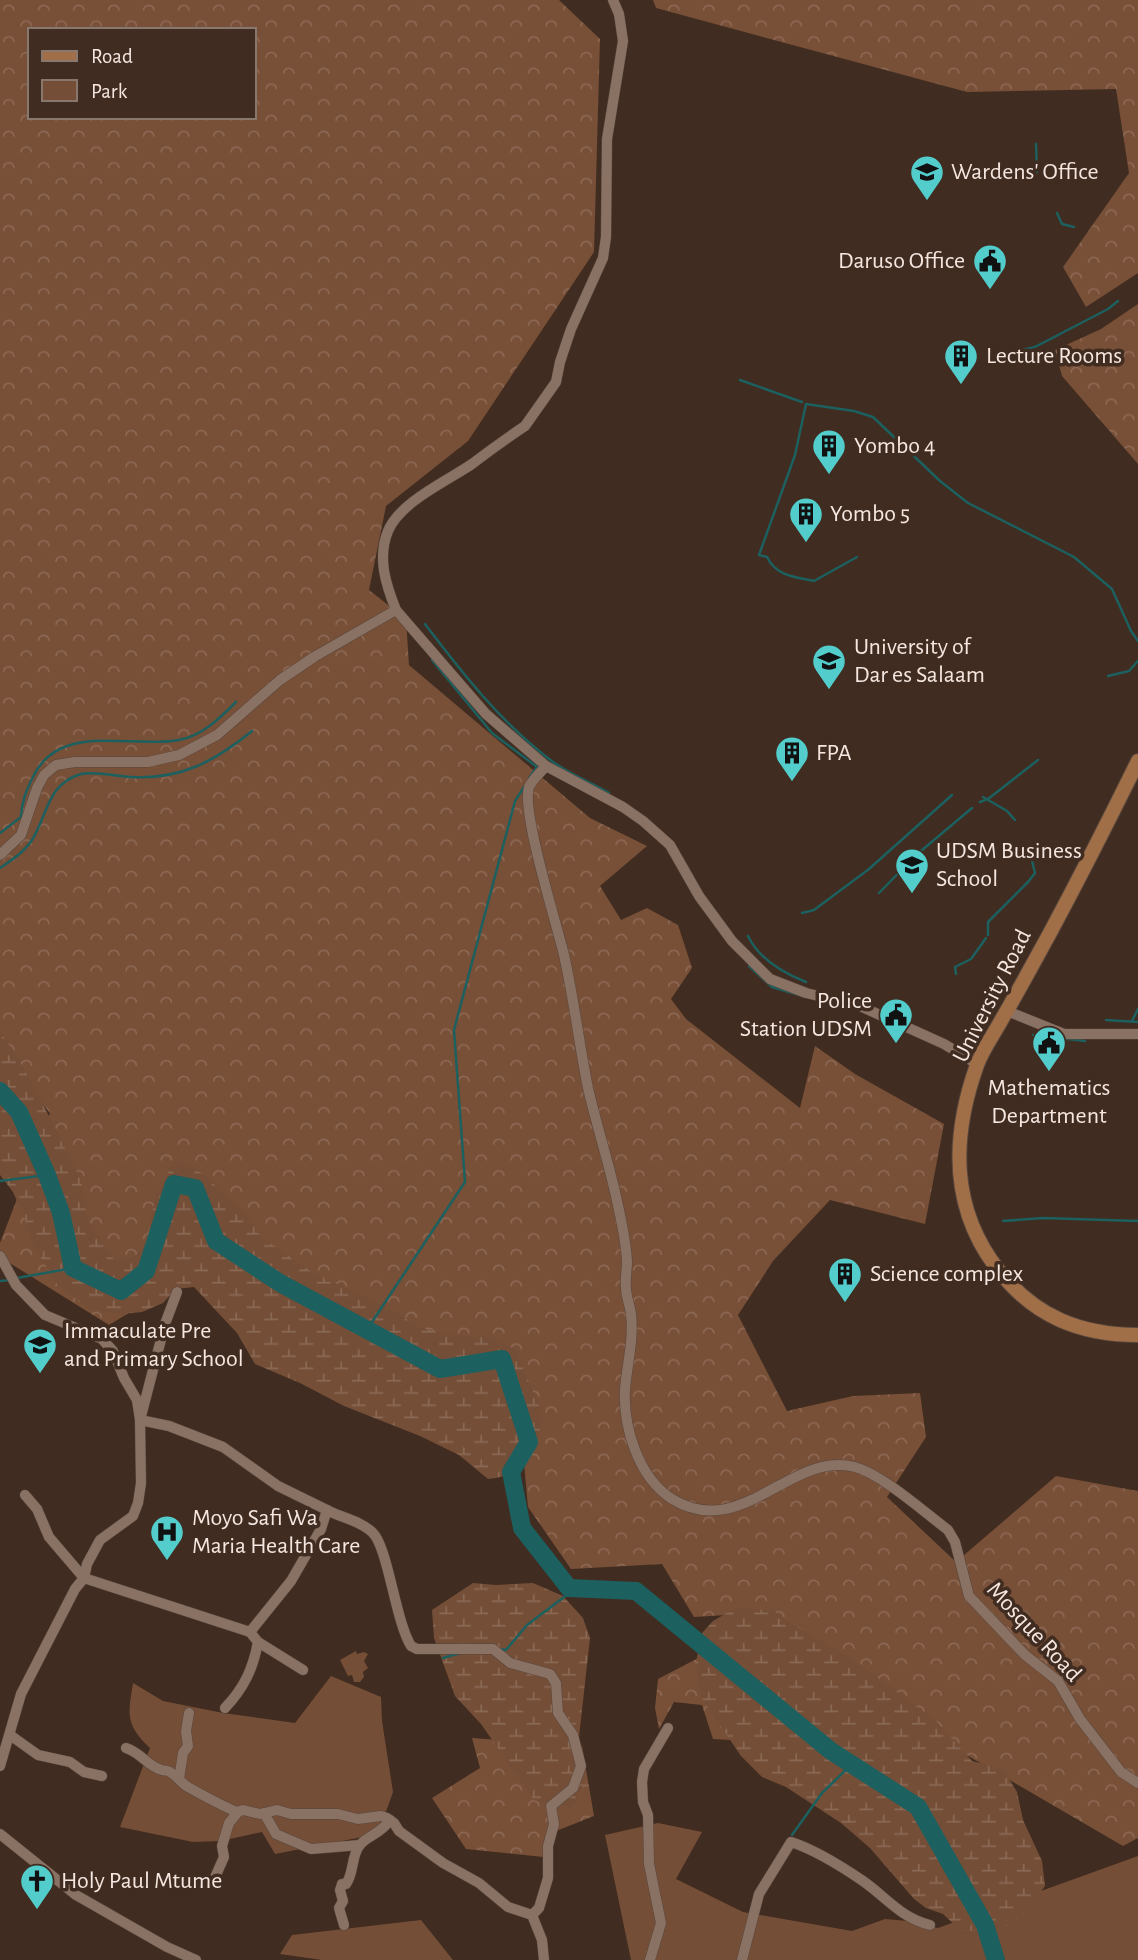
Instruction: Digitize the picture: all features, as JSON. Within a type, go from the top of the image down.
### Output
[{"type":"street","points":[[613,0],[619,14],[623,41],[607,139],[606,237],[601,266],[570,329],[556,382],[536,413],[525,426],[417,499],[389,529],[383,551],[384,571],[396,610],[486,713],[546,766],[623,807],[670,845],[707,907],[732,941],[770,979],[806,993],[860,1006],[944,1044],[977,1064]]},
{"type":"street","points":[[0,855],[21,835],[37,788],[44,775],[55,765],[75,762],[148,762],[179,755],[217,735],[280,680],[313,657],[396,610]]},
{"type":"street","name":"University Road","points":[[1138,761],[1053,926],[977,1064],[958,1152],[965,1205],[985,1252],[1028,1302],[1060,1320],[1115,1335],[1138,1335]]},
{"type":"street","name":"Mosque Road","points":[[546,766],[529,787],[528,802],[534,837],[564,956],[588,1088],[618,1203],[627,1261],[625,1289],[631,1315],[625,1391],[626,1419],[639,1461],[656,1484],[671,1498],[686,1505],[717,1510],[732,1509],[793,1479],[827,1467],[853,1467],[869,1472],[948,1530],[970,1596],[1025,1655],[1058,1681],[1080,1719],[1121,1772],[1138,1783]]},
{"type":"street","points":[[1007,1011],[1064,1034],[1138,1034]]},
{"type":"street","points":[[0,1256],[16,1285],[44,1315],[102,1339],[113,1351],[124,1378],[137,1399],[141,1482],[133,1516],[100,1541],[87,1564],[84,1578],[75,1589],[33,1666],[21,1694],[0,1766]]},
{"type":"street","points":[[140,1420],[165,1324],[177,1292]]},
{"type":"street","points":[[140,1420],[169,1426],[223,1447],[278,1486],[362,1524],[378,1539],[394,1600],[411,1646],[493,1649],[510,1662],[550,1674],[556,1683],[558,1713],[573,1735],[581,1766],[573,1788],[551,1806],[554,1824],[548,1846],[548,1878],[539,1908],[532,1915]]},
{"type":"street","points":[[25,1495],[37,1509],[49,1537],[84,1578],[250,1632],[258,1642],[303,1670]]},
{"type":"street","points":[[250,1632],[291,1581],[321,1529],[327,1510]]},
{"type":"street","points":[[225,1708],[243,1687],[251,1671],[258,1642]]},
{"type":"street","points":[[179,1779],[183,1753],[188,1745],[186,1731],[189,1713]]},
{"type":"street","points":[[650,1960],[661,1923],[649,1864],[648,1815],[643,1802],[642,1782],[644,1769],[668,1728]]},
{"type":"street","points":[[10,1734],[38,1755],[71,1763],[83,1771],[102,1776]]},
{"type":"street","points":[[126,1748],[170,1772],[184,1785],[204,1794],[213,1802],[224,1804],[238,1812]]},
{"type":"street","points":[[212,1884],[225,1855],[222,1846],[229,1823],[238,1812],[243,1810],[252,1814],[278,1810],[291,1814],[338,1814],[360,1819],[381,1816],[390,1820],[399,1831],[443,1863],[479,1883],[508,1907],[532,1915],[542,1940],[544,1960]]},
{"type":"street","points":[[264,1813],[276,1834],[311,1849],[360,1845],[380,1832],[390,1820]]},
{"type":"street","points":[[0,1834],[76,1895],[167,1947],[196,1960]]},
{"type":"street","points":[[742,1960],[759,1894],[791,1842],[831,1861],[865,1882],[909,1919],[930,1925]]},
{"type":"street","points":[[344,1925],[339,1908],[343,1901],[341,1887],[350,1877],[351,1864],[360,1845]]},
{"type":"green space","points":[[0,0],[559,0],[600,39],[594,252],[468,441],[386,506],[369,590],[406,619],[409,665],[590,818],[647,846],[600,886],[621,920],[647,908],[678,925],[692,968],[671,999],[686,1019],[800,1108],[815,1046],[855,1074],[944,1124],[925,1224],[830,1200],[773,1261],[738,1315],[787,1411],[853,1396],[920,1393],[926,1437],[887,1497],[956,1562],[1056,1476],[1138,1491],[1138,1838],[1123,1846],[726,1615],[694,1617],[662,1564],[571,1569],[528,1507],[521,1430],[193,1274],[109,1325],[0,1257],[0,1243],[50,1113],[0,1054]]},
{"type":"green space","points":[[653,0],[1138,0],[1138,273],[1086,307],[1063,267],[1129,173],[1116,89],[967,92],[656,8]]},
{"type":"green space","points":[[1138,304],[1138,464],[1062,376],[1055,350],[1101,329]]},
{"type":"green space","points":[[0,1032],[19,1060],[81,1180],[86,1213],[92,1228],[114,1260],[135,1256],[141,1250],[148,1235],[155,1200],[169,1168],[180,1163],[192,1167],[209,1178],[221,1193],[241,1208],[261,1237],[310,1271],[388,1308],[421,1328],[462,1337],[487,1337],[515,1349],[540,1408],[541,1428],[516,1470],[488,1479],[459,1455],[255,1364],[237,1333],[194,1287],[176,1289],[163,1303],[142,1312],[122,1314],[90,1310],[57,1284],[31,1242],[25,1219],[13,1192],[0,1175]]},
{"type":"green space","points":[[473,1583],[533,1583],[563,1596],[583,1618],[590,1638],[579,1737],[583,1787],[574,1806],[550,1806],[534,1800],[481,1724],[455,1696],[434,1638],[432,1610]]},
{"type":"green space","points":[[737,1607],[774,1611],[848,1656],[936,1721],[972,1761],[1003,1769],[1017,1792],[1023,1820],[1042,1861],[1045,1886],[1019,1917],[991,1930],[961,1931],[943,1914],[926,1908],[914,1899],[870,1848],[841,1823],[786,1787],[762,1777],[741,1756],[701,1697],[696,1662],[702,1633],[713,1621]]},
{"type":"green space","points":[[356,1651],[357,1654],[368,1654],[364,1661],[368,1668],[363,1672],[364,1677],[360,1682],[354,1682],[352,1675],[348,1676],[340,1660]]},
{"type":"green space","points":[[706,1654],[748,1741],[713,1739],[702,1705],[674,1702],[659,1729],[655,1708],[658,1679]]},
{"type":"green space","points":[[331,1676],[381,1697],[393,1792],[378,1834],[275,1854],[262,1832],[221,1841],[193,1842],[120,1827],[150,1748],[136,1732],[130,1718],[133,1683],[163,1701],[295,1723]]},
{"type":"green space","points":[[472,1738],[582,1746],[594,1816],[551,1833],[543,1857],[466,1849],[432,1798],[480,1768]]},
{"type":"green space","points":[[658,1823],[702,1832],[676,1879],[743,1912],[852,1931],[885,1919],[938,1928],[1138,1856],[1138,1960],[631,1960],[605,1835]]},
{"type":"green space","points":[[421,1920],[453,1960],[322,1960],[280,1954],[292,1935]]},
{"type":"waterway","points":[[1036,144],[1037,172]]},
{"type":"waterway","points":[[1057,213],[1062,224],[1074,227]]},
{"type":"waterway","points":[[1013,352],[1035,347],[1108,309],[1118,301]]},
{"type":"waterway","points":[[740,380],[802,402]]},
{"type":"waterway","points":[[857,557],[814,581],[781,572],[767,557],[759,555],[795,455],[806,404],[854,411],[873,417],[940,481],[968,503],[1074,557],[1112,589],[1138,641]]},
{"type":"waterway","points":[[425,624],[500,715],[534,747],[553,762],[609,793]]},
{"type":"waterway","points":[[432,660],[492,733],[537,767],[529,778]]},
{"type":"waterway","points":[[1108,676],[1129,671],[1138,661]]},
{"type":"waterway","points":[[0,833],[21,817],[22,806],[33,777],[45,760],[60,749],[97,741],[160,742],[187,738],[210,726],[236,702]]},
{"type":"waterway","points":[[0,868],[18,856],[29,844],[55,792],[70,779],[86,773],[148,777],[181,772],[224,752],[252,731]]},
{"type":"waterway","points":[[980,802],[988,799],[1038,760]]},
{"type":"waterway","points":[[368,1328],[465,1182],[454,1030],[515,801],[526,784]]},
{"type":"waterway","points":[[802,913],[814,910],[869,869],[952,795]]},
{"type":"waterway","points":[[983,797],[1007,811],[1015,820]]},
{"type":"waterway","points":[[879,893],[915,856],[972,808]]},
{"type":"waterway","points":[[988,935],[988,922],[1035,873],[1031,857]]},
{"type":"waterway","points":[[748,936],[758,952],[772,964],[806,982]]},
{"type":"waterway","points":[[956,974],[955,967],[971,959],[986,938]]},
{"type":"waterway","points":[[749,966],[772,987],[799,995]]},
{"type":"waterway","points":[[1132,1021],[1138,1009]]},
{"type":"waterway","points":[[1106,1020],[1138,1022]]},
{"type":"waterway","points":[[1033,1035],[1085,1041]]},
{"type":"waterway","points":[[0,1091],[19,1112],[47,1175],[61,1213],[73,1268],[121,1291],[146,1271],[174,1184],[195,1188],[216,1241],[280,1283],[440,1369],[502,1359],[529,1442],[511,1472],[522,1528],[569,1588],[636,1591],[831,1751],[918,1807],[985,1925],[996,1960]]},
{"type":"waterway","points":[[0,1181],[47,1175]]},
{"type":"waterway","points":[[1003,1221],[1043,1218],[1138,1221]]},
{"type":"waterway","points":[[17,1278],[73,1268]]},
{"type":"waterway","points":[[0,1281],[11,1280]]},
{"type":"waterway","points":[[498,1649],[506,1650],[527,1625],[576,1588]]},
{"type":"waterway","points":[[443,1658],[460,1653]]},
{"type":"waterway","points":[[792,1835],[822,1793],[852,1764]]},
{"type":"place","name":"Wardens' Office","points":[[927,202]]},
{"type":"place","name":"Daruso Office","points":[[990,291]]},
{"type":"place","name":"Lecture Rooms","points":[[961,386]]},
{"type":"place","name":"Yombo 4","points":[[829,476]]},
{"type":"place","name":"Yombo 5","points":[[806,544]]},
{"type":"place","name":"University of Dar es Salaam","points":[[829,691]]},
{"type":"place","name":"FPA","points":[[792,783]]},
{"type":"place","name":"UDSM Business School","points":[[912,895]]},
{"type":"place","name":"Police Station UDSM","points":[[896,1045]]},
{"type":"place","name":"Mathematics Department","points":[[1049,1073]]},
{"type":"place","name":"Science complex","points":[[845,1304]]},
{"type":"place","name":"Immaculate Pre and Primary School","points":[[40,1375]]},
{"type":"place","name":"Moyo Safi Wa Maria Health Care","points":[[167,1562]]},
{"type":"place","name":"Holy Paul Mtume","points":[[37,1911]]}]
